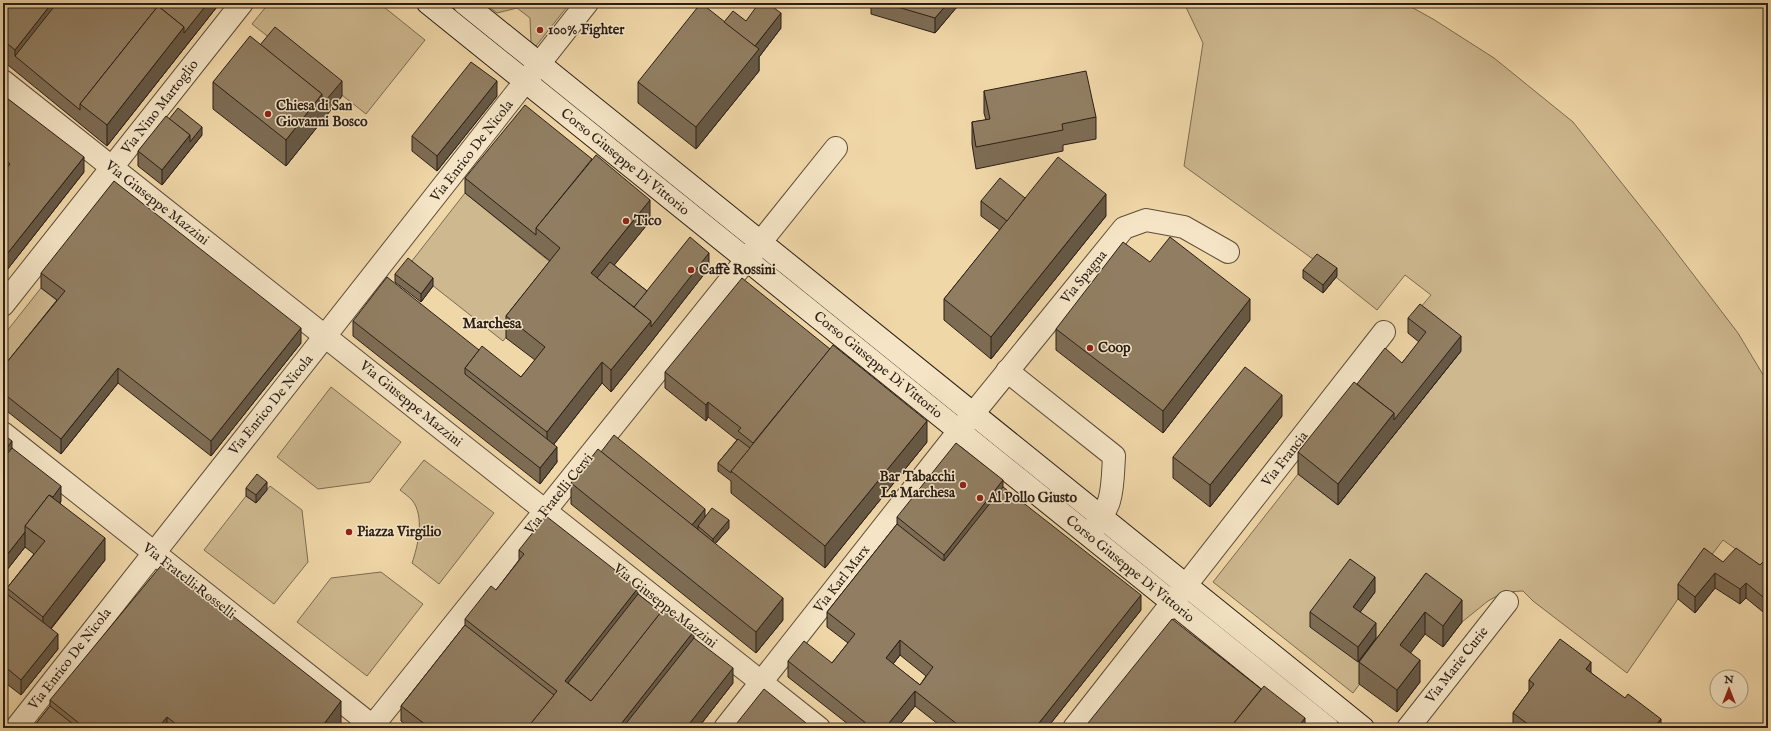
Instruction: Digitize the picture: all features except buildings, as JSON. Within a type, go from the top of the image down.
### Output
[{"type":"street","name":"Via Nino Martoglio","points":[[3,305],[242,3]]},
{"type":"street","name":"Corso Giuseppe Di Vittorio","points":[[428,3],[1328,728]]},
{"type":"street","name":"Corso Giuseppe Di Vittorio","points":[[464,3],[1363,728]]},
{"type":"street","name":"Via Enrico De Nicola","points":[[16,728],[153,553],[326,337],[587,3]]},
{"type":"street","name":"Via Giuseppe Mazzini","points":[[3,81],[819,728]]},
{"type":"street","name":"Via Fratelli Cervi","points":[[373,727],[836,148]]},
{"type":"street","name":"Via Spagna","points":[[973,413],[1124,228],[1146,220],[1184,227],[1228,252]]},
{"type":"street","name":"Via Francia","points":[[1074,728],[1384,332]]},
{"type":"street","points":[[1007,371],[1114,456],[1112,496],[1103,518],[1088,535]]},
{"type":"street","name":"Via Karl Marx","points":[[725,728],[973,413]]},
{"type":"street","name":"Via Fratelli Rosselli","points":[[3,433],[373,727]]},
{"type":"street","name":"Via Marie Curie","points":[[1408,728],[1507,602]]},
{"type":"shaded area","points":[[269,3],[379,3],[425,40],[366,114],[252,24]]},
{"type":"shaded area","name":"100% Fighter","points":[[484,3],[570,3],[536,46],[531,42],[530,18],[517,8],[497,13]]},
{"type":"shaded area","points":[[1184,3],[1404,3],[1433,19],[1494,58],[1573,122],[1660,231],[1738,333],[1768,383],[1768,572],[1723,540],[1678,599],[1627,673],[1533,601],[1523,591],[1504,592],[1488,601],[1462,622],[1426,595],[1353,693],[1213,582],[1298,474],[1338,505],[1461,351],[1415,314],[1431,295],[1405,275],[1377,310],[1317,262],[1184,166],[1203,43]]},
{"type":"shaded area","points":[[465,193],[560,270],[503,341],[408,266]]},
{"type":"shaded area","points":[[41,288],[64,306],[3,383],[3,336]]},
{"type":"shaded area","points":[[331,387],[401,442],[370,482],[318,489],[277,457]]},
{"type":"shaded area","points":[[424,460],[494,513],[439,584],[412,563],[418,540],[418,514],[412,500],[400,490]]},
{"type":"shaded area","points":[[270,486],[302,510],[308,562],[274,604],[204,550],[246,496],[256,503]]},
{"type":"shaded area","points":[[381,572],[423,604],[367,676],[297,622],[331,578]]},
{"type":"place","name":"100% Fighter","points":[[540,30]]},
{"type":"place","name":"Chiesa di San Giovanni Bosco","points":[[268,114]]},
{"type":"place","name":"Tico","points":[[626,221]]},
{"type":"place","name":"Caffè Rossini","points":[[691,270]]},
{"type":"place","name":"Coop","points":[[1090,348]]},
{"type":"place","name":"Bar Tabacchi La Marchesa","points":[[963,485]]},
{"type":"place","name":"Al Pollo Giusto","points":[[980,498]]},
{"type":"place","name":"Piazza Virgilio","points":[[349,532]]},
{"type":"district","name":"Marchesa","points":[[492,323]]}]
